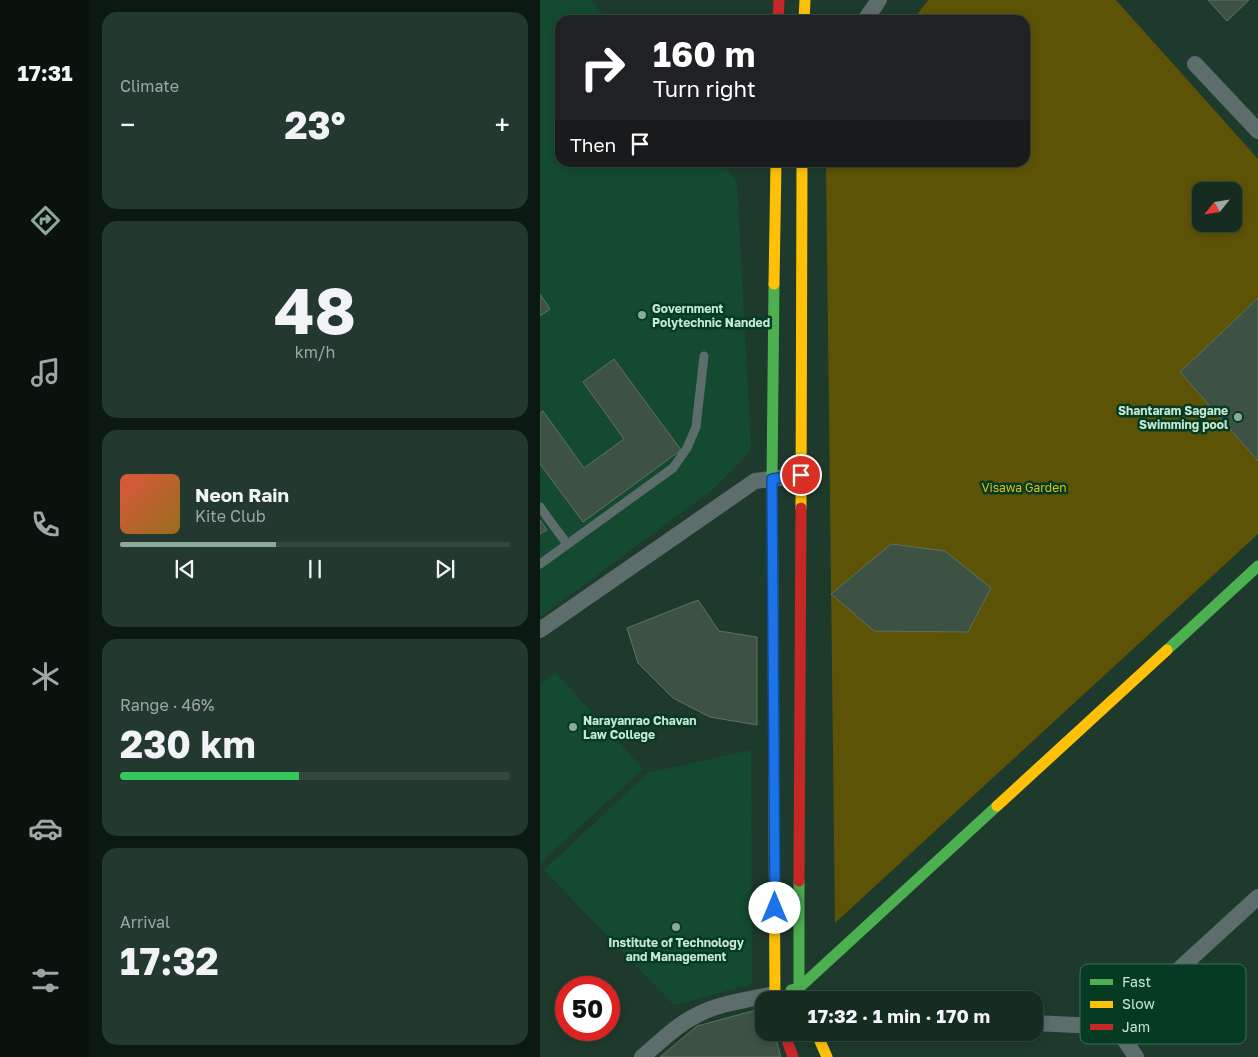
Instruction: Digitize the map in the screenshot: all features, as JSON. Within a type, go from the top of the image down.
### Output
[{"type":"main road","points":[[778,15],[779,0]]},
{"type":"main road","points":[[804,15],[805,0]]},
{"type":"main road","points":[[775,991],[772,479],[776,167]]},
{"type":"main road","points":[[800,991],[802,167]]},
{"type":"main road","points":[[791,991],[799,988],[1258,566]]},
{"type":"main road","points":[[787,1041],[793,1057]]},
{"type":"main road","points":[[820,1041],[827,1057]]},
{"type":"street","points":[[868,15],[879,0]]},
{"type":"street","points":[[1195,64],[1258,130]]},
{"type":"street","points":[[540,630],[755,481],[801,475]]},
{"type":"street","points":[[1185,964],[1258,897]]},
{"type":"street","points":[[642,1057],[676,1028],[695,1015],[723,1005],[755,1000]]},
{"type":"street","points":[[1043,1023],[1080,1025]]},
{"type":"street","points":[[1127,1044],[1136,1057]]},
{"type":"lane","points":[[540,564],[673,468],[687,448],[696,427],[704,356]]},
{"type":"lane","points":[[540,507],[567,544]]},
{"type":"shaded area","name":"Government Polytechnic Nanded","points":[[540,0],[591,0],[603,15],[555,15],[555,167],[725,167],[737,181],[751,450],[711,491],[540,617]]},
{"type":"shaded area","name":"Narayanrao Chavan Law College","points":[[555,672],[643,769],[540,863],[540,685]]},
{"type":"shaded area","name":"Institute of Technology and Management","points":[[751,750],[752,984],[674,1005],[544,870],[648,773]]},
{"type":"green space","name":"Visawa Garden","points":[[928,0],[1116,0],[1258,159],[1258,298],[1180,372],[1258,461],[1258,534],[835,923],[826,167],[1030,167],[1030,15],[917,15]]},
{"type":"building","points":[[1208,0],[1249,0],[1227,21]]},
{"type":"building","points":[[540,294],[550,309],[540,316]]},
{"type":"building","name":"Shantaram Sagane Swimming pool","points":[[1258,298],[1258,461],[1180,372]]},
{"type":"building","points":[[614,359],[681,450],[583,522],[540,464],[540,413],[543,411],[584,468],[624,439],[583,382]]},
{"type":"building","points":[[540,520],[547,530],[540,534]]},
{"type":"building","points":[[891,544],[945,551],[991,588],[968,632],[874,631],[831,594]]},
{"type":"building","points":[[698,600],[719,631],[757,637],[757,725],[710,717],[673,698],[638,663],[627,628]]},
{"type":"building","points":[[755,1010],[755,1041],[777,1041],[781,1057],[660,1057],[697,1026]]},
{"type":"traffic: fast","points":[[773,597],[774,284]]},
{"type":"traffic: fast","points":[[1167,650],[1258,566]]},
{"type":"traffic: fast","points":[[791,990],[799,988],[997,806]]},
{"type":"traffic: fast","points":[[799,881],[800,991]]},
{"type":"traffic: slow","points":[[804,15],[805,0]]},
{"type":"traffic: slow","points":[[774,284],[776,167]]},
{"type":"traffic: slow","points":[[801,508],[802,167]]},
{"type":"traffic: slow","points":[[773,597],[775,991]]},
{"type":"traffic: slow","points":[[997,806],[1167,650]]},
{"type":"traffic: slow","points":[[820,1041],[827,1057]]},
{"type":"traffic: jam","points":[[778,15],[779,0]]},
{"type":"traffic: jam","points":[[799,881],[801,508]]},
{"type":"traffic: jam","points":[[787,1041],[793,1057]]},
{"type":"place","name":"Government Polytechnic Nanded","points":[[642,315]]},
{"type":"place","name":"Shantaram Sagane Swimming pool","points":[[1238,417]]},
{"type":"place","name":"Narayanrao Chavan Law College","points":[[573,727]]},
{"type":"place","name":"Institute of Technology and Management","points":[[676,927]]},
{"type":"route","points":[[775,908],[772,479],[801,475]]}]
